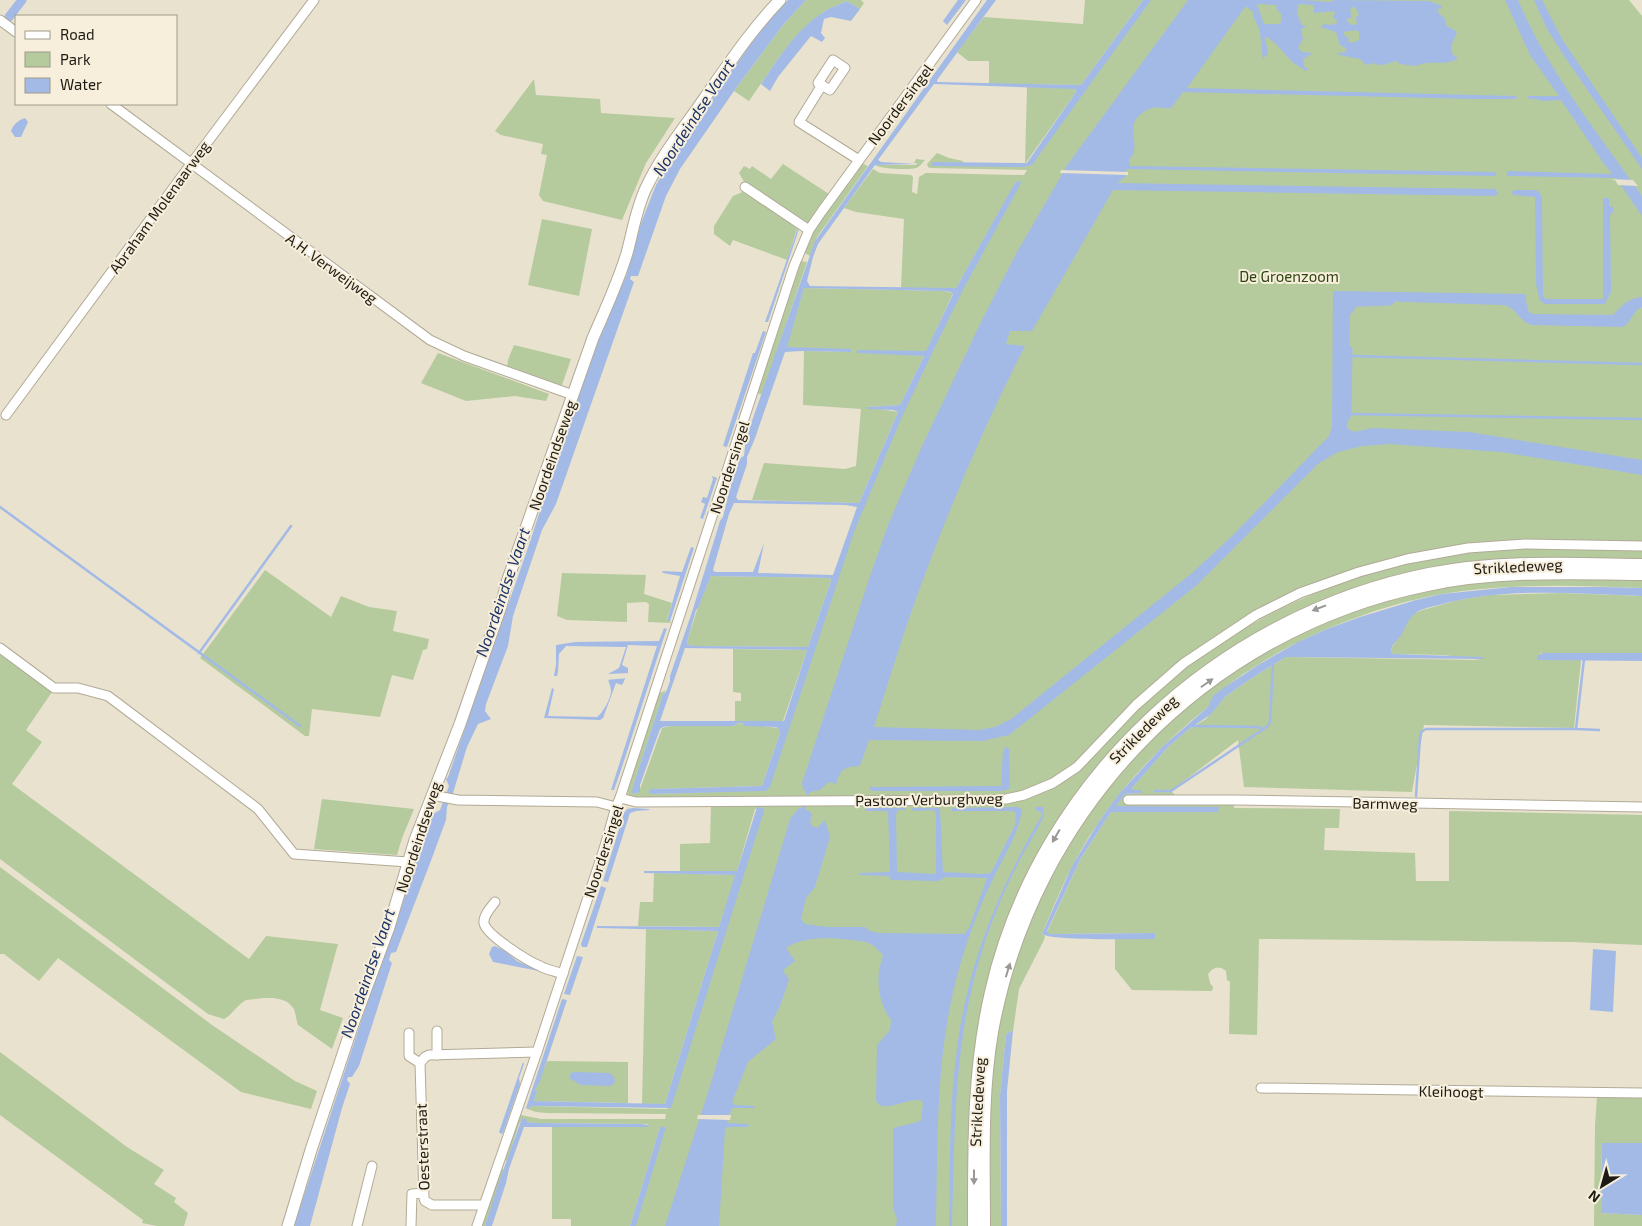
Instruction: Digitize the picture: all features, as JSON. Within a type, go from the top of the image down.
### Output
[{"type":"main road","name":"Strikledeweg","points":[[974,1226],[974,1108],[978,1067],[991,992],[1001,957],[1023,899],[1055,837],[1094,780],[1131,737],[1196,679],[1232,654],[1302,615],[1351,595],[1430,574],[1494,565],[1642,565]]},
{"type":"main road","name":"Strikledeweg","points":[[984,1226],[987,1071],[992,1033],[1013,952],[1033,902],[1076,821],[1102,786],[1138,744],[1202,687],[1240,661],[1283,636],[1353,605],[1428,584],[1495,574],[1642,574]]},
{"type":"street","name":"Abraham Molenaarweg","points":[[6,415],[314,0]]},
{"type":"street","name":"Noordeindseweg","points":[[288,1226],[353,1024],[390,927],[404,862],[460,724],[501,606],[507,582],[573,394],[593,338],[611,299],[627,253],[634,222],[646,189],[669,148],[754,29],[780,0]]},
{"type":"street","name":"Noordersingel","points":[[477,1226],[537,1052],[794,266],[809,230],[976,0]]},
{"type":"street","points":[[0,20],[15,31]]},
{"type":"street","points":[[822,85],[799,122],[858,160]]},
{"type":"street","name":"A.H. Verweijweg","points":[[112,105],[430,340],[464,356],[573,394]]},
{"type":"street","points":[[745,187],[809,230]]},
{"type":"street","name":"Pastoor Verburghweg","points":[[432,795],[447,799],[596,802],[1006,799],[1024,795],[1053,783],[1077,766],[1136,705],[1184,663],[1256,615],[1300,593],[1359,572],[1407,559],[1468,548],[1525,544],[1642,546]]},
{"type":"street","name":"Noordeindseweg","points":[[0,648],[54,688],[78,688],[108,696],[258,809],[294,854],[404,862]]},
{"type":"street","name":"Barmweg","points":[[1128,800],[1642,807]]},
{"type":"street","points":[[495,902],[485,917],[484,922],[491,933],[530,961],[562,974]]},
{"type":"street","points":[[437,1031],[437,1055]]},
{"type":"street","name":"Oesterstraat","points":[[409,1033],[410,1056],[420,1062],[423,1194],[425,1201],[432,1205],[484,1205]]},
{"type":"street","points":[[420,1062],[425,1056],[537,1052]]},
{"type":"street","name":"Kleihoogt","points":[[1261,1088],[1642,1093]]},
{"type":"street","points":[[357,1226],[372,1166]]},
{"type":"street","points":[[411,1226],[412,1194],[423,1194]]},
{"type":"green space","points":[[806,0],[861,0],[864,3],[860,9],[847,1],[823,12],[794,39],[749,101],[734,91],[783,25]]},
{"type":"green space","points":[[1085,0],[1143,0],[1081,85],[989,84],[989,61],[968,61],[957,52],[984,17],[1083,24]]},
{"type":"green space","name":"De Groenzoom","points":[[1148,0],[1629,0],[1642,16],[1642,542],[1475,544],[1318,584],[1191,654],[1119,727],[1182,670],[1239,632],[1274,612],[1310,596],[1347,581],[1385,569],[1462,553],[1519,548],[1642,550],[1642,563],[1517,562],[1255,637],[1049,841],[972,1108],[968,1136],[971,1226],[633,1226],[662,1127],[660,1127],[630,1226],[571,1226],[571,1219],[552,1219],[552,1127],[647,1127],[648,1124],[536,1123],[527,1122],[523,1118],[519,1124],[507,1162],[504,1156],[518,1117],[521,1115],[541,1119],[665,1119],[666,1114],[547,1113],[524,1108],[529,1109],[531,1106],[667,1109],[762,808],[755,809],[737,871],[680,871],[680,844],[710,843],[711,805],[765,797],[639,799],[628,795],[627,791],[636,758],[639,756],[642,748],[640,745],[657,694],[667,690],[663,694],[633,786],[633,794],[639,792],[662,728],[670,726],[733,726],[738,723],[778,728],[780,733],[762,786],[652,789],[650,792],[652,794],[767,790],[844,549],[906,401],[1016,182],[956,288],[952,289],[901,288],[904,219],[856,212],[844,208],[873,169],[880,173],[911,175],[913,177],[912,192],[917,194],[919,177],[926,173],[1024,175],[1027,170],[930,168],[927,164],[937,153],[963,161],[963,163],[932,162],[1024,167]]},
{"type":"green space","points":[[534,79],[536,95],[600,99],[601,113],[675,118],[646,163],[622,220],[543,201],[539,195],[547,155],[541,154],[543,144],[501,135],[495,131]]},
{"type":"green space","points":[[1027,87],[1074,88],[1076,92],[1025,164]]},
{"type":"green space","points":[[916,159],[925,160],[919,167],[912,169],[888,168],[875,165],[916,165],[917,163],[914,163]]},
{"type":"green space","points":[[783,164],[829,194],[808,224],[746,185],[739,173],[744,166],[750,169],[752,166],[771,179]]},
{"type":"green space","points":[[863,164],[868,166],[817,237],[810,256],[803,252],[809,238],[844,185],[848,185],[858,171],[858,166]]},
{"type":"green space","points":[[745,191],[800,228],[797,229],[787,260],[733,240],[730,246],[714,234],[714,226],[733,196]]},
{"type":"green space","points":[[542,219],[592,229],[579,296],[528,285]]},
{"type":"green space","points":[[800,261],[807,262],[762,395],[757,393]]},
{"type":"green space","points":[[804,288],[944,291],[953,293],[926,352],[898,354],[924,356],[900,405],[867,407],[898,412],[859,503],[752,500],[764,463],[845,469],[856,466],[861,409],[803,405],[804,351],[851,352],[787,347],[786,345]]},
{"type":"green space","points":[[514,345],[571,359],[562,385],[550,383],[507,368]]},
{"type":"green space","points":[[438,353],[549,394],[546,401],[515,396],[466,401],[421,383]]},
{"type":"green space","points":[[265,570],[331,617],[341,596],[369,607],[397,611],[393,631],[429,639],[427,649],[423,650],[413,680],[392,675],[380,717],[312,709],[309,736],[305,736],[200,658]]},
{"type":"green space","points":[[562,573],[646,575],[644,594],[672,603],[667,620],[671,623],[648,622],[649,604],[646,602],[627,603],[627,622],[567,620],[557,616]]},
{"type":"green space","points":[[711,576],[830,578],[831,581],[808,647],[688,645],[687,642],[697,610]]},
{"type":"green space","points":[[1642,578],[1642,588],[1517,586],[1467,590],[1420,598],[1375,611],[1309,637],[1252,668],[1220,692],[1208,707],[1169,741],[1132,779],[1100,820],[1086,842],[1061,890],[1042,934],[1045,936],[1044,940],[1019,989],[1013,1031],[1006,1035],[1000,1095],[1001,1226],[986,1226],[991,1065],[1015,954],[1071,835],[1155,731],[1252,656],[1369,603],[1479,580]]},
{"type":"green space","points":[[1561,593],[1642,596],[1642,653],[1539,654],[1581,661],[1574,728],[1424,725],[1412,792],[1244,787],[1238,740],[1171,791],[1178,798],[1234,803],[1234,808],[1340,809],[1339,828],[1325,828],[1324,850],[1415,853],[1416,881],[1449,881],[1449,811],[1642,815],[1642,945],[1572,942],[1259,939],[1257,1035],[1229,1034],[1230,982],[1227,980],[1226,971],[1219,967],[1214,968],[1208,974],[1213,987],[1212,991],[1132,990],[1115,969],[1115,938],[1155,939],[1155,933],[1049,934],[1047,932],[1081,858],[1111,812],[1218,812],[1115,807],[1125,794],[1142,793],[1142,790],[1133,790],[1132,788],[1168,747],[1189,729],[1206,719],[1226,696],[1255,676],[1286,657],[1481,660],[1444,655],[1393,654],[1391,649],[1410,618],[1415,613],[1423,610],[1458,600],[1489,595]]},
{"type":"green space","points":[[733,649],[807,650],[783,721],[735,721],[735,701],[741,701],[741,693],[733,692]]},
{"type":"green space","points":[[0,650],[54,689],[26,730],[42,742],[12,784],[249,959],[266,936],[338,944],[320,1010],[343,1018],[332,1049],[298,1025],[294,1009],[290,1004],[278,999],[246,1000],[224,1019],[208,1014],[0,859]]},
{"type":"green space","points":[[322,799],[414,809],[397,855],[314,849]]},
{"type":"green space","points":[[0,867],[212,1025],[295,1081],[317,1091],[311,1109],[241,1092],[58,958],[39,981],[4,954],[0,954]]},
{"type":"green space","points":[[654,873],[736,875],[719,927],[638,926],[640,902],[653,902]]},
{"type":"green space","points":[[646,929],[718,931],[665,1104],[642,1104]]},
{"type":"green space","points":[[0,1052],[127,1147],[164,1170],[154,1184],[176,1198],[174,1202],[188,1213],[184,1226],[157,1226],[142,1223],[143,1220],[0,1115]]},
{"type":"green space","points":[[547,1061],[628,1062],[628,1103],[534,1101],[537,1091],[535,1090]]},
{"type":"green space","points":[[1597,1097],[1642,1098],[1642,1143],[1602,1143],[1601,1213],[1642,1215],[1642,1226],[1594,1226]]},
{"type":"green space","points":[[505,1169],[485,1226],[480,1226],[499,1170]]},
{"type":"water","points":[[788,0],[806,0],[783,25],[680,169],[666,196],[638,276],[631,276],[630,279],[634,282],[556,504],[542,530],[513,616],[508,646],[486,704],[485,711],[491,719],[478,724],[467,747],[447,807],[446,820],[432,858],[396,952],[391,953],[389,960],[392,963],[359,1066],[352,1077],[348,1077],[347,1080],[350,1084],[310,1226],[294,1226],[374,982],[401,909],[423,836],[431,815],[440,810],[449,786],[446,779],[531,539],[555,463],[603,328],[627,274],[641,223],[656,185],[675,153],[761,29]]},
{"type":"water","points":[[958,0],[966,0],[947,25],[943,21]]},
{"type":"water","points":[[987,0],[996,0],[937,82],[1081,85],[1143,0],[1151,0],[1032,165],[1024,167],[932,166],[931,164],[934,162],[1027,163],[1076,92],[1075,89],[934,84],[878,160],[881,162],[917,164],[875,165],[818,244],[807,281],[810,286],[956,288],[1012,188],[1016,182],[1020,181],[1021,183],[964,288],[936,345],[901,419],[854,532],[770,787],[766,791],[652,794],[648,792],[651,789],[762,786],[780,733],[778,728],[775,727],[745,726],[742,723],[733,726],[670,726],[660,729],[640,785],[640,792],[633,794],[633,786],[663,694],[666,692],[670,681],[720,521],[723,517],[730,488],[740,458],[744,456],[746,438],[815,241]],"holes":[[[804,288],[944,291],[953,294],[926,351],[857,350],[857,353],[924,356],[900,405],[867,407],[867,409],[893,410],[898,412],[859,503],[738,500],[736,497],[747,464],[747,457],[785,352],[851,352],[851,349],[787,347]],[[734,503],[846,505],[857,507],[833,575],[758,573],[764,543],[753,572],[715,572],[713,570]],[[711,576],[830,578],[831,581],[808,647],[688,645],[687,642]],[[685,648],[807,650],[784,721],[660,721]]]},
{"type":"water","points":[[1188,0],[1429,1],[1442,6],[1442,8],[1438,9],[1438,12],[1445,19],[1446,25],[1457,32],[1452,48],[1453,55],[1458,58],[1449,62],[1426,63],[1416,66],[1400,64],[1397,61],[1383,65],[1374,63],[1366,65],[1360,59],[1339,55],[1338,52],[1344,53],[1347,49],[1340,45],[1336,32],[1320,27],[1325,24],[1337,23],[1333,17],[1334,11],[1314,13],[1313,5],[1299,4],[1297,12],[1302,25],[1307,26],[1301,29],[1303,39],[1298,48],[1302,52],[1313,53],[1303,59],[1304,66],[1308,69],[1306,71],[1292,62],[1267,37],[1265,38],[1268,53],[1263,59],[1261,37],[1253,17],[1253,12],[1245,7],[1187,88],[1517,97],[1516,99],[1475,99],[1183,92],[1171,108],[1154,107],[1142,113],[1134,126],[1134,147],[1133,154],[1129,160],[1130,166],[1496,172],[1496,176],[1129,169],[1126,170],[1125,177],[1117,183],[1495,189],[1498,194],[1495,196],[1113,190],[1032,331],[1010,331],[1006,344],[1025,346],[979,442],[938,540],[908,622],[874,727],[979,730],[995,727],[1011,719],[1192,573],[1232,536],[1329,436],[1332,426],[1333,291],[1525,294],[1528,310],[1532,314],[1612,315],[1629,301],[1642,297],[1642,307],[1636,311],[1623,327],[1531,325],[1511,308],[1503,305],[1374,301],[1358,305],[1350,315],[1347,428],[1354,432],[1373,428],[1469,432],[1642,460],[1642,475],[1501,452],[1390,444],[1362,446],[1338,452],[1319,463],[1197,585],[1009,735],[982,741],[869,740],[860,766],[846,768],[839,775],[836,784],[829,782],[820,790],[810,792],[809,795],[805,794],[806,791],[803,789],[802,783],[888,525],[922,446],[980,324],[1017,252],[1068,164]],"holes":[[[1257,4],[1277,5],[1276,8],[1281,14],[1281,22],[1278,24],[1264,24]],[[1353,6],[1357,10],[1359,15],[1356,17],[1357,24],[1352,25],[1346,20],[1352,17],[1350,10]],[[1356,30],[1359,32],[1359,40],[1352,43],[1348,41],[1349,38],[1344,35],[1344,32]]]},
{"type":"water","points":[[1505,0],[1518,0],[1530,26],[1559,77],[1642,196],[1642,216],[1616,178],[1507,176],[1507,171],[1612,173],[1561,100],[1544,101],[1527,98],[1528,96],[1559,96],[1530,55]]},
{"type":"water","points":[[1534,0],[1542,0],[1562,39],[1642,158],[1642,169],[1566,59],[1547,29]]},
{"type":"water","points":[[847,1],[860,9],[851,21],[831,17],[824,19],[821,33],[825,38],[822,42],[811,36],[778,77],[770,91],[761,84],[788,46],[804,28],[825,11]]},
{"type":"water","points":[[25,118],[28,122],[21,137],[15,137],[11,131],[14,125]]},
{"type":"water","points":[[1514,190],[1536,190],[1542,197],[1543,296],[1546,299],[1603,299],[1603,198],[1609,198],[1609,206],[1613,207],[1613,212],[1610,215],[1611,292],[1605,304],[1545,304],[1540,301],[1536,284],[1535,197],[1514,195],[1511,193]]},
{"type":"water","points":[[798,228],[768,322],[765,322]]},
{"type":"water","points":[[763,331],[766,332],[727,447],[723,446],[753,353],[755,353]]},
{"type":"water","points":[[712,476],[717,478],[703,519],[700,518],[705,504],[701,502],[703,497],[707,498],[713,479]]},
{"type":"water","points":[[691,547],[694,548],[670,621],[667,621],[680,576],[663,573],[662,571],[682,572]]},
{"type":"water","points":[[1511,587],[1642,588],[1642,596],[1519,593],[1470,598],[1446,603],[1414,614],[1391,649],[1393,654],[1484,657],[1484,659],[1286,657],[1226,696],[1210,715],[1189,729],[1168,747],[1132,788],[1133,790],[1142,790],[1142,793],[1125,794],[1116,806],[1219,807],[1218,812],[1111,812],[1081,858],[1047,931],[1049,934],[1155,933],[1155,939],[1078,939],[1042,934],[1072,866],[1098,823],[1119,794],[1162,747],[1208,707],[1213,696],[1222,689],[1298,642],[1360,617],[1442,594]]},
{"type":"water","points":[[664,628],[667,629],[621,770],[614,790],[611,790],[657,646],[628,645],[622,665],[628,668],[628,673],[622,685],[616,683],[603,718],[600,720],[544,718],[552,688],[554,689],[548,716],[597,717],[611,694],[608,674],[619,668],[626,647],[566,646],[559,654],[558,672],[557,676],[554,676],[556,645],[575,642],[659,641]]},
{"type":"water","points":[[1543,653],[1642,653],[1642,661],[1537,660],[1537,656]]},
{"type":"water","points":[[1006,747],[1009,749],[1009,789],[1001,791],[873,791],[869,789],[870,787],[1001,786],[1003,750]]},
{"type":"water","points":[[802,805],[806,806],[805,810],[810,811],[812,815],[810,822],[812,826],[817,828],[825,820],[830,837],[815,887],[806,898],[801,919],[805,924],[826,927],[865,927],[878,933],[964,934],[969,928],[987,878],[946,877],[938,881],[891,880],[889,876],[860,875],[859,873],[890,872],[888,811],[866,811],[865,808],[906,808],[906,810],[898,810],[896,814],[897,872],[935,874],[936,813],[933,810],[913,811],[912,808],[940,808],[943,872],[980,874],[991,873],[1015,825],[1016,814],[1013,811],[952,811],[952,808],[1016,807],[1022,810],[1013,838],[987,892],[967,942],[946,1027],[938,1125],[936,1226],[896,1226],[897,1219],[893,1208],[893,1128],[921,1120],[923,1103],[920,1100],[915,1100],[891,1106],[881,1106],[876,1101],[877,1045],[890,1030],[891,1020],[884,1008],[879,987],[879,973],[883,955],[874,946],[866,942],[824,938],[804,941],[786,948],[795,961],[783,970],[789,980],[772,1022],[776,1039],[748,1062],[732,1102],[735,1105],[754,1106],[755,1108],[732,1108],[727,1122],[748,1124],[749,1126],[727,1127],[725,1129],[719,1226],[665,1226],[710,1086],[790,819]]},
{"type":"water","points":[[757,807],[763,808],[764,811],[671,1108],[531,1106],[529,1109],[526,1108],[562,999],[567,1000],[540,1081],[535,1090],[537,1091],[534,1101],[665,1104],[718,931],[597,928],[597,926],[719,927],[735,875],[644,873],[644,871],[737,871]]},
{"type":"water","points":[[1036,807],[1043,807],[1044,815],[1005,890],[996,912],[984,945],[966,1015],[955,1119],[952,1226],[949,1226],[950,1133],[955,1064],[963,1011],[979,952],[1000,896],[1042,815],[1041,812],[1035,810]]},
{"type":"water","points":[[627,809],[650,810],[630,813],[608,882],[603,881],[624,813]]},
{"type":"water","points":[[601,886],[606,888],[587,947],[582,947],[581,944]]},
{"type":"water","points":[[495,946],[505,951],[517,961],[539,971],[493,962],[489,954],[492,947]]},
{"type":"water","points":[[1593,949],[1616,951],[1613,1012],[1590,1010]]},
{"type":"water","points":[[577,956],[583,957],[570,995],[564,994]]},
{"type":"water","points":[[1013,1031],[1007,1091],[1007,1226],[1001,1226],[1000,1095],[1006,1035]]},
{"type":"water","points":[[523,1062],[519,1078],[520,1084],[503,1133],[501,1134],[499,1132]]},
{"type":"water","points":[[571,1073],[610,1073],[614,1077],[615,1082],[611,1086],[581,1085],[569,1078]]},
{"type":"water","points":[[522,1118],[526,1119],[527,1122],[536,1123],[649,1125],[648,1127],[524,1127],[492,1226],[485,1226]]},
{"type":"water","points":[[660,1127],[666,1127],[636,1226],[630,1226]]},
{"type":"water","points":[[1602,1143],[1642,1143],[1642,1215],[1601,1213]]},
{"type":"pier","points":[[1061,170],[1128,172],[1128,175],[1060,173]]},
{"type":"pier","points":[[1610,179],[1633,180],[1638,186],[1618,185],[1615,180]]},
{"type":"pier","points":[[630,673],[628,678],[606,680],[608,674]]},
{"type":"pier","points":[[698,1115],[731,1115],[730,1120],[697,1119]]},
{"type":"waterway","points":[[9,17],[22,0]]},
{"type":"waterway","points":[[1360,302],[1390,301]]},
{"type":"waterway","points":[[1342,423],[1347,414],[1348,350]]},
{"type":"waterway","points":[[1349,356],[1642,364]]},
{"type":"waterway","points":[[1347,414],[1642,419]]},
{"type":"waterway","points":[[0,507],[300,726]]},
{"type":"waterway","points":[[199,653],[291,526]]},
{"type":"waterway","points":[[1584,659],[1576,729],[1599,730]]},
{"type":"waterway","points":[[1155,791],[1171,791],[1268,726],[1270,721],[1273,663]]},
{"type":"waterway","points":[[1192,726],[1258,727],[1263,729]]},
{"type":"waterway","points":[[1416,796],[1420,737],[1421,732],[1426,729],[1576,729]]},
{"type":"water label","name":"Noordeindse Vaart","points":[[693,117]]},
{"type":"water label","name":"Noordeindse Vaart","points":[[502,592]]},
{"type":"water label","name":"Noordeindse Vaart","points":[[367,973]]}]
